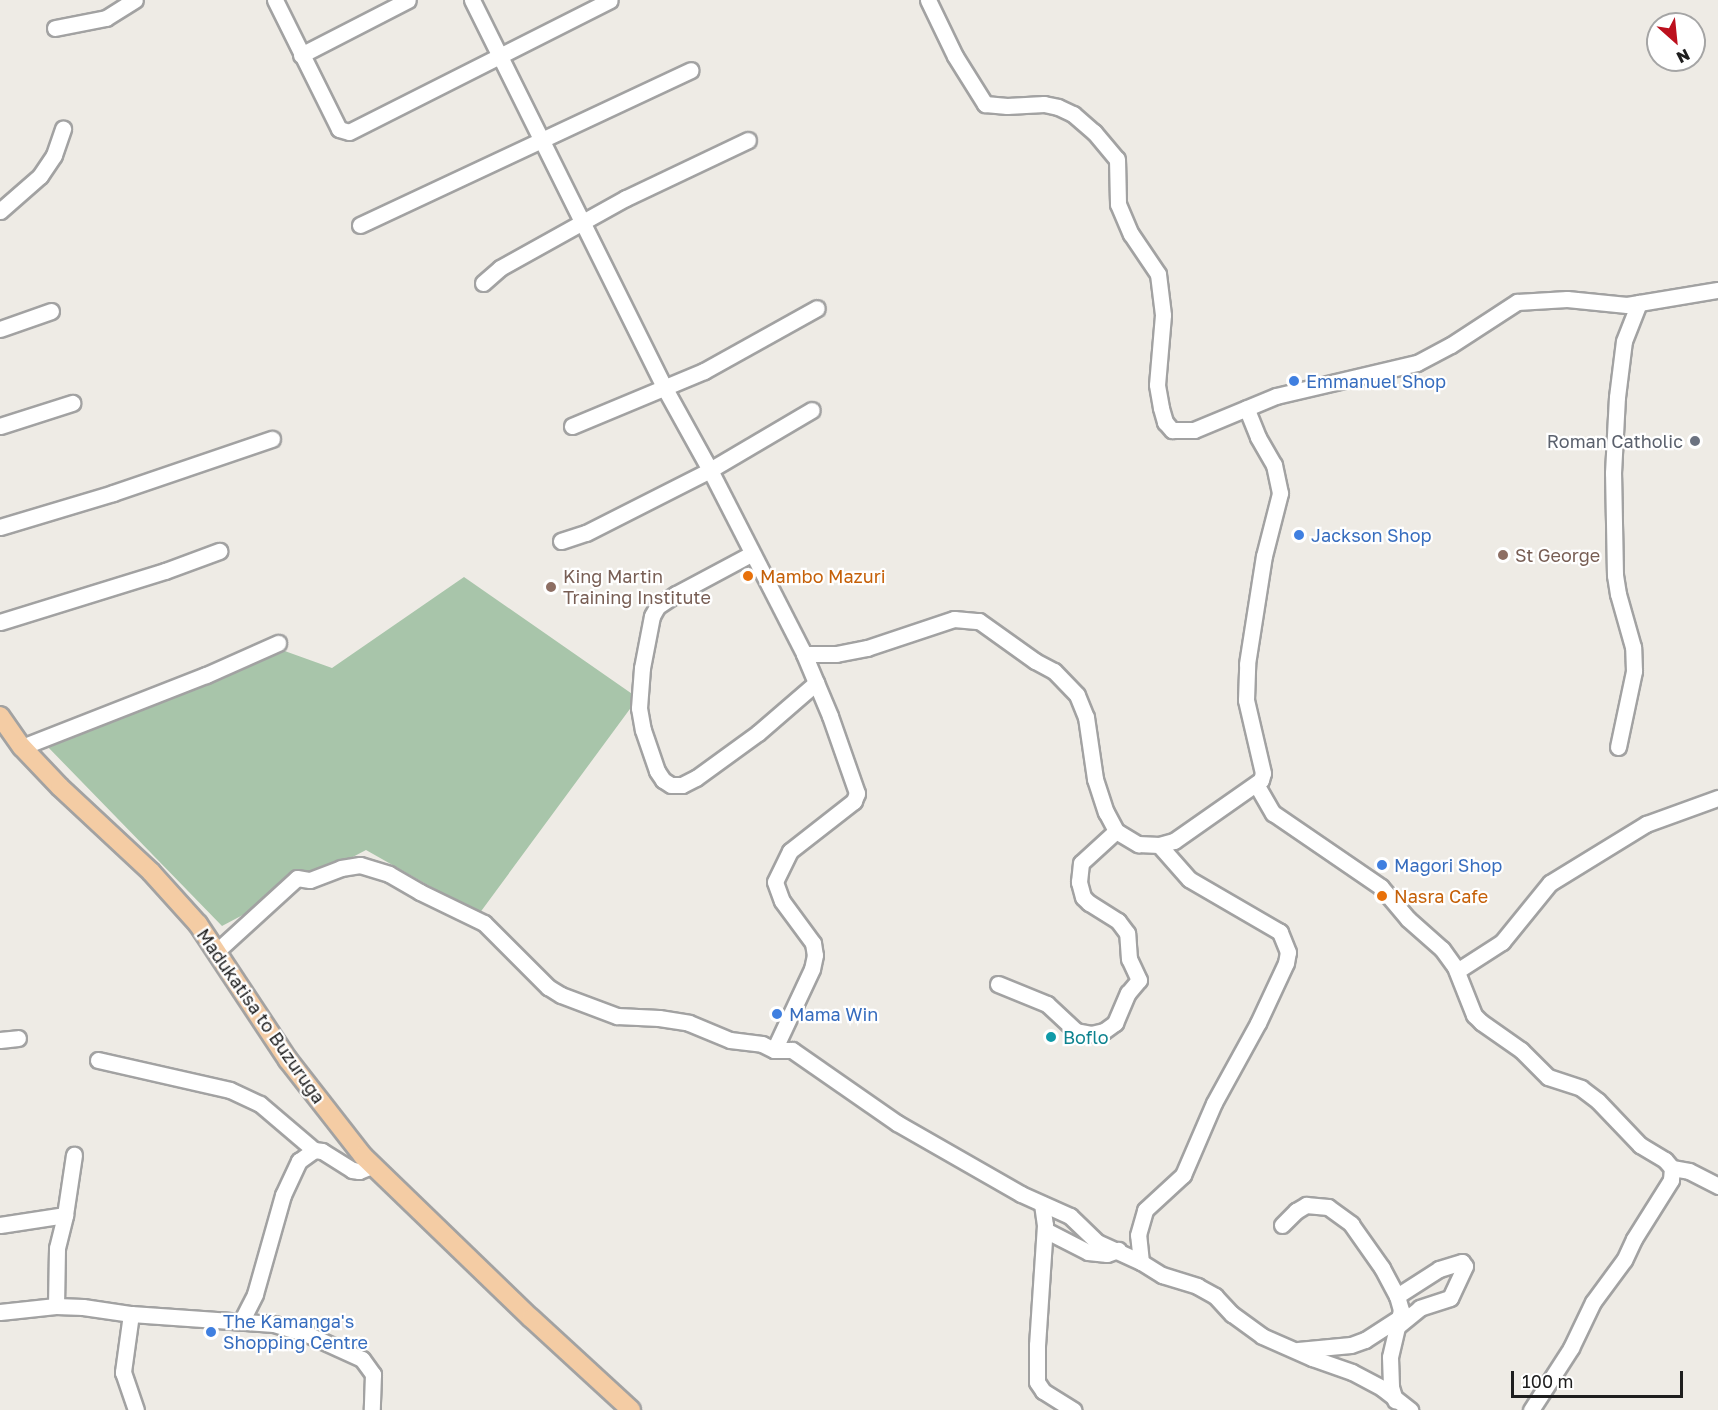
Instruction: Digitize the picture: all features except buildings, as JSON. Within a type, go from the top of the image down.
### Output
[{"type":"main road","name":"Madukatisa to Buzuruga","points":[[0,716],[22,747],[103,830],[151,872],[198,924],[288,1060],[363,1156],[531,1318],[631,1410]]},
{"type":"street","points":[[55,28],[106,18],[135,0]]},
{"type":"street","points":[[275,0],[339,129],[349,132],[610,0]]},
{"type":"street","points":[[301,55],[408,0]]},
{"type":"street","points":[[472,0],[543,139],[664,387],[710,470],[804,654],[857,793],[854,801],[790,851],[775,882],[782,900],[813,943],[815,955],[774,1050]]},
{"type":"street","points":[[928,0],[955,56],[985,104],[1007,106],[1044,104],[1058,107],[1073,114],[1094,132],[1117,159],[1118,204],[1131,234],[1158,274],[1162,315],[1157,385],[1161,408],[1168,426],[1178,431],[1194,429],[1246,408],[1322,384],[1417,363],[1442,351],[1517,302],[1567,299],[1612,305],[1639,303],[1718,290]]},
{"type":"street","points":[[360,225],[691,70]]},
{"type":"street","points":[[0,211],[40,176],[54,155],[63,129]]},
{"type":"street","points":[[483,283],[500,268],[583,222],[748,140]]},
{"type":"street","points":[[1618,747],[1634,671],[1633,647],[1618,594],[1616,576],[1613,473],[1617,397],[1624,341],[1639,303]]},
{"type":"street","points":[[572,426],[704,371],[817,308]]},
{"type":"street","points":[[0,329],[51,311]]},
{"type":"street","points":[[0,426],[72,403]]},
{"type":"street","points":[[804,654],[836,654],[867,648],[954,619],[979,621],[993,628],[1007,643],[1063,678],[1077,695],[1086,717],[1095,779],[1106,813],[1116,831],[1138,844],[1159,845],[1185,835],[1202,819],[1261,780],[1263,763],[1246,700],[1247,664],[1264,556],[1280,493],[1274,465],[1258,437],[1246,408]]},
{"type":"street","points":[[561,541],[586,533],[710,470],[812,410]]},
{"type":"street","points":[[0,527],[113,493],[272,439]]},
{"type":"street","points":[[0,621],[165,571],[219,551]]},
{"type":"street","points":[[751,554],[676,594],[657,607],[652,616],[642,668],[639,708],[643,730],[657,771],[663,780],[671,785],[682,785],[696,778],[759,733],[816,683]]},
{"type":"street","points":[[22,747],[206,675],[278,643]]},
{"type":"street","points":[[1256,784],[1267,807],[1280,819],[1381,886],[1408,919],[1442,949],[1457,971],[1474,1015],[1481,1022],[1521,1050],[1548,1077],[1581,1088],[1598,1101],[1640,1145],[1665,1160],[1672,1168],[1689,1171],[1718,1186]]},
{"type":"street","points":[[1457,971],[1502,942],[1550,883],[1646,824],[1718,798]]},
{"type":"street","points":[[999,984],[1047,1004],[1076,1031],[1092,1034],[1111,1028],[1115,1023],[1138,977],[1129,959],[1126,930],[1083,897],[1079,877],[1081,863],[1116,831]]},
{"type":"street","points":[[1141,1262],[1138,1235],[1141,1218],[1145,1210],[1183,1175],[1214,1103],[1258,1023],[1286,963],[1288,952],[1280,932],[1189,879],[1159,845]]},
{"type":"street","points":[[217,951],[295,879],[310,880],[351,866],[369,866],[484,923],[548,987],[561,994],[617,1016],[659,1018],[688,1023],[730,1040],[762,1044],[774,1050],[792,1050],[897,1123],[1042,1204],[1070,1216],[1097,1242],[1118,1250],[1162,1275],[1197,1286],[1215,1296],[1245,1324],[1262,1336],[1352,1372],[1382,1388],[1404,1407]]},
{"type":"street","points":[[0,1040],[18,1038]]},
{"type":"street","points":[[98,1060],[218,1087],[248,1098],[260,1104],[314,1150],[322,1151],[352,1170],[359,1171],[374,1165]]},
{"type":"street","points":[[242,1320],[255,1294],[282,1196],[299,1161],[314,1150]]},
{"type":"street","points":[[56,1306],[57,1248],[65,1215],[74,1155]]},
{"type":"street","points":[[1531,1410],[1572,1348],[1593,1302],[1624,1260],[1671,1180],[1672,1168]]},
{"type":"street","points":[[1042,1204],[1045,1230],[1037,1346],[1037,1382],[1043,1391],[1073,1410]]},
{"type":"street","points":[[1282,1225],[1306,1205],[1317,1204],[1336,1212],[1351,1224],[1382,1268],[1397,1296],[1399,1322],[1390,1357],[1391,1387],[1404,1407]]},
{"type":"street","points":[[0,1225],[65,1215]]},
{"type":"street","points":[[1045,1230],[1088,1252],[1107,1254],[1118,1250]]},
{"type":"street","points":[[1295,1351],[1352,1345],[1365,1340],[1420,1308],[1449,1298],[1465,1266],[1462,1262],[1439,1269],[1397,1296]]},
{"type":"street","points":[[0,1312],[56,1306],[131,1314],[274,1324],[309,1335],[362,1359],[373,1374],[372,1410]]},
{"type":"street","points":[[131,1314],[123,1372],[136,1410]]},
{"type":"green space","points":[[464,577],[638,698],[479,914],[366,850],[222,926],[46,745],[268,645],[332,668]]},
{"type":"place","name":"Emmanuel Shop","points":[[1294,381]]},
{"type":"place","name":"Roman Catholic","points":[[1695,441]]},
{"type":"place","name":"Jackson Shop","points":[[1299,535]]},
{"type":"place","name":"St George","points":[[1503,555]]},
{"type":"place","name":"Mambo Mazuri","points":[[748,576]]},
{"type":"place","name":"King Martin Training Institute","points":[[551,587]]},
{"type":"place","name":"Magori Shop","points":[[1382,865]]},
{"type":"place","name":"Nasra Cafe","points":[[1382,896]]},
{"type":"place","name":"Mama Win","points":[[777,1014]]},
{"type":"place","name":"Boflo","points":[[1051,1037]]},
{"type":"place","name":"The Kamanga's Shopping Centre","points":[[211,1332]]}]
